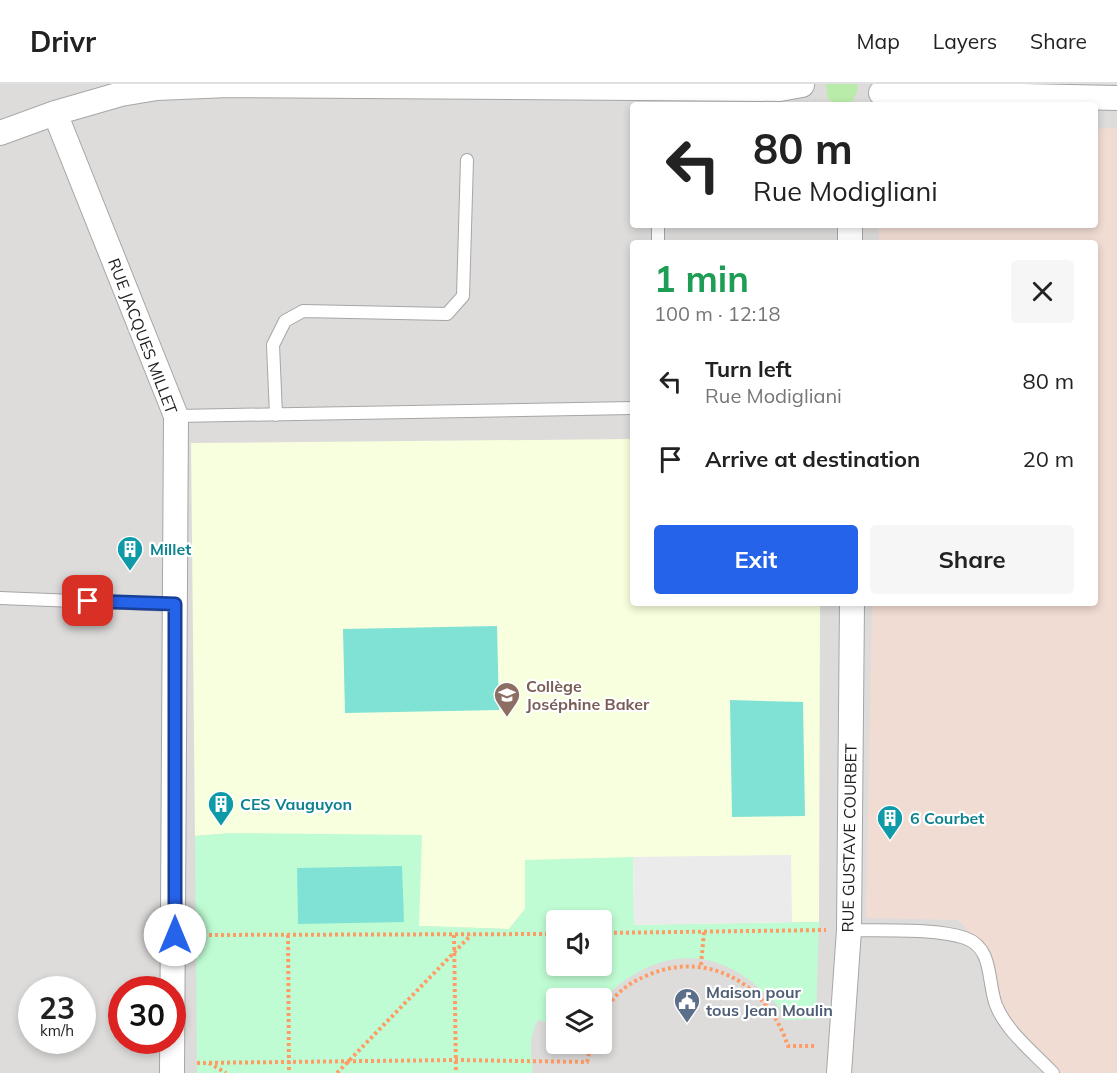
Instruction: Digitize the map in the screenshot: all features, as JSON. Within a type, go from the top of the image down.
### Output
[{"type":"street","points":[[0,133],[54,113],[121,94],[157,88],[228,85],[506,85],[659,97],[780,89],[803,91]]},
{"type":"street","points":[[879,94],[1117,98]]},
{"type":"street","name":"RUE JACQUES MILLET","points":[[54,113],[176,416],[175,935],[172,1068]]},
{"type":"street","name":"RUE GUSTAVE COURBET","points":[[839,1073],[849,930],[852,606]]},
{"type":"lane","points":[[276,415],[273,345],[285,321],[303,311],[447,315],[463,296],[467,160]]},
{"type":"lane","points":[[176,416],[630,408]]},
{"type":"lane","points":[[0,598],[175,604]]},
{"type":"lane","points":[[849,930],[944,934],[967,938],[985,954],[996,1006],[1013,1031],[1053,1073]]},
{"type":"path","points":[[612,933],[849,930]]},
{"type":"path","points":[[701,965],[704,932]]},
{"type":"path","points":[[175,935],[546,934]]},
{"type":"path","points":[[288,935],[289,1073]]},
{"type":"path","points":[[454,935],[456,1073]]},
{"type":"path","points":[[337,1073],[472,935]]},
{"type":"path","points":[[612,1000],[616,993],[632,982],[676,965],[701,965],[724,973],[758,996],[780,1022],[788,1046],[842,1047]]},
{"type":"path","points":[[172,1068],[208,1063],[456,1060],[587,1062],[589,1054]]},
{"type":"path","points":[[208,1063],[226,1073]]},
{"type":"shaded area","points":[[0,84],[1117,84],[1117,1073],[0,1073]]},
{"type":"shaded area","points":[[1117,128],[1117,1073],[1059,1073],[1020,1031],[1003,1005],[988,951],[958,920],[866,918],[872,606],[1098,606],[1098,240],[879,240],[879,228],[1098,228],[1098,129]]},
{"type":"shaded area","name":"Collège Joséphine Baker","points":[[630,439],[630,606],[820,606],[819,922],[634,925],[632,857],[525,909],[509,929],[419,926],[232,833],[195,836],[191,443]]},
{"type":"shaded area","points":[[497,626],[499,710],[345,713],[343,629]]},
{"type":"shaded area","points":[[730,700],[803,702],[805,816],[732,817]]},
{"type":"shaded area","points":[[791,855],[792,922],[634,925],[633,857]]},
{"type":"shaded area","points":[[402,866],[404,922],[298,924],[297,868]]},
{"type":"green space","points":[[826,84],[857,84],[857,92],[852,102],[832,102],[828,99]]},
{"type":"green space","points":[[232,833],[422,835],[419,926],[509,929],[525,909],[525,860],[633,857],[634,925],[819,922],[816,1019],[785,1020],[775,1003],[740,974],[720,964],[699,959],[679,959],[658,963],[639,972],[612,991],[612,988],[546,988],[546,1022],[538,1020],[531,1046],[533,1073],[197,1073],[195,836]]},
{"type":"place","name":"Millet","points":[[130,572]]},
{"type":"place","name":"Collège Joséphine Baker","points":[[507,718]]},
{"type":"place","name":"CES Vauguyon","points":[[221,827]]},
{"type":"place","name":"6 Courbet","points":[[890,841]]},
{"type":"place","name":"Maison pour tous Jean Moulin","points":[[687,1024]]},
{"type":"route","points":[[88,601],[175,604],[175,935]]}]
